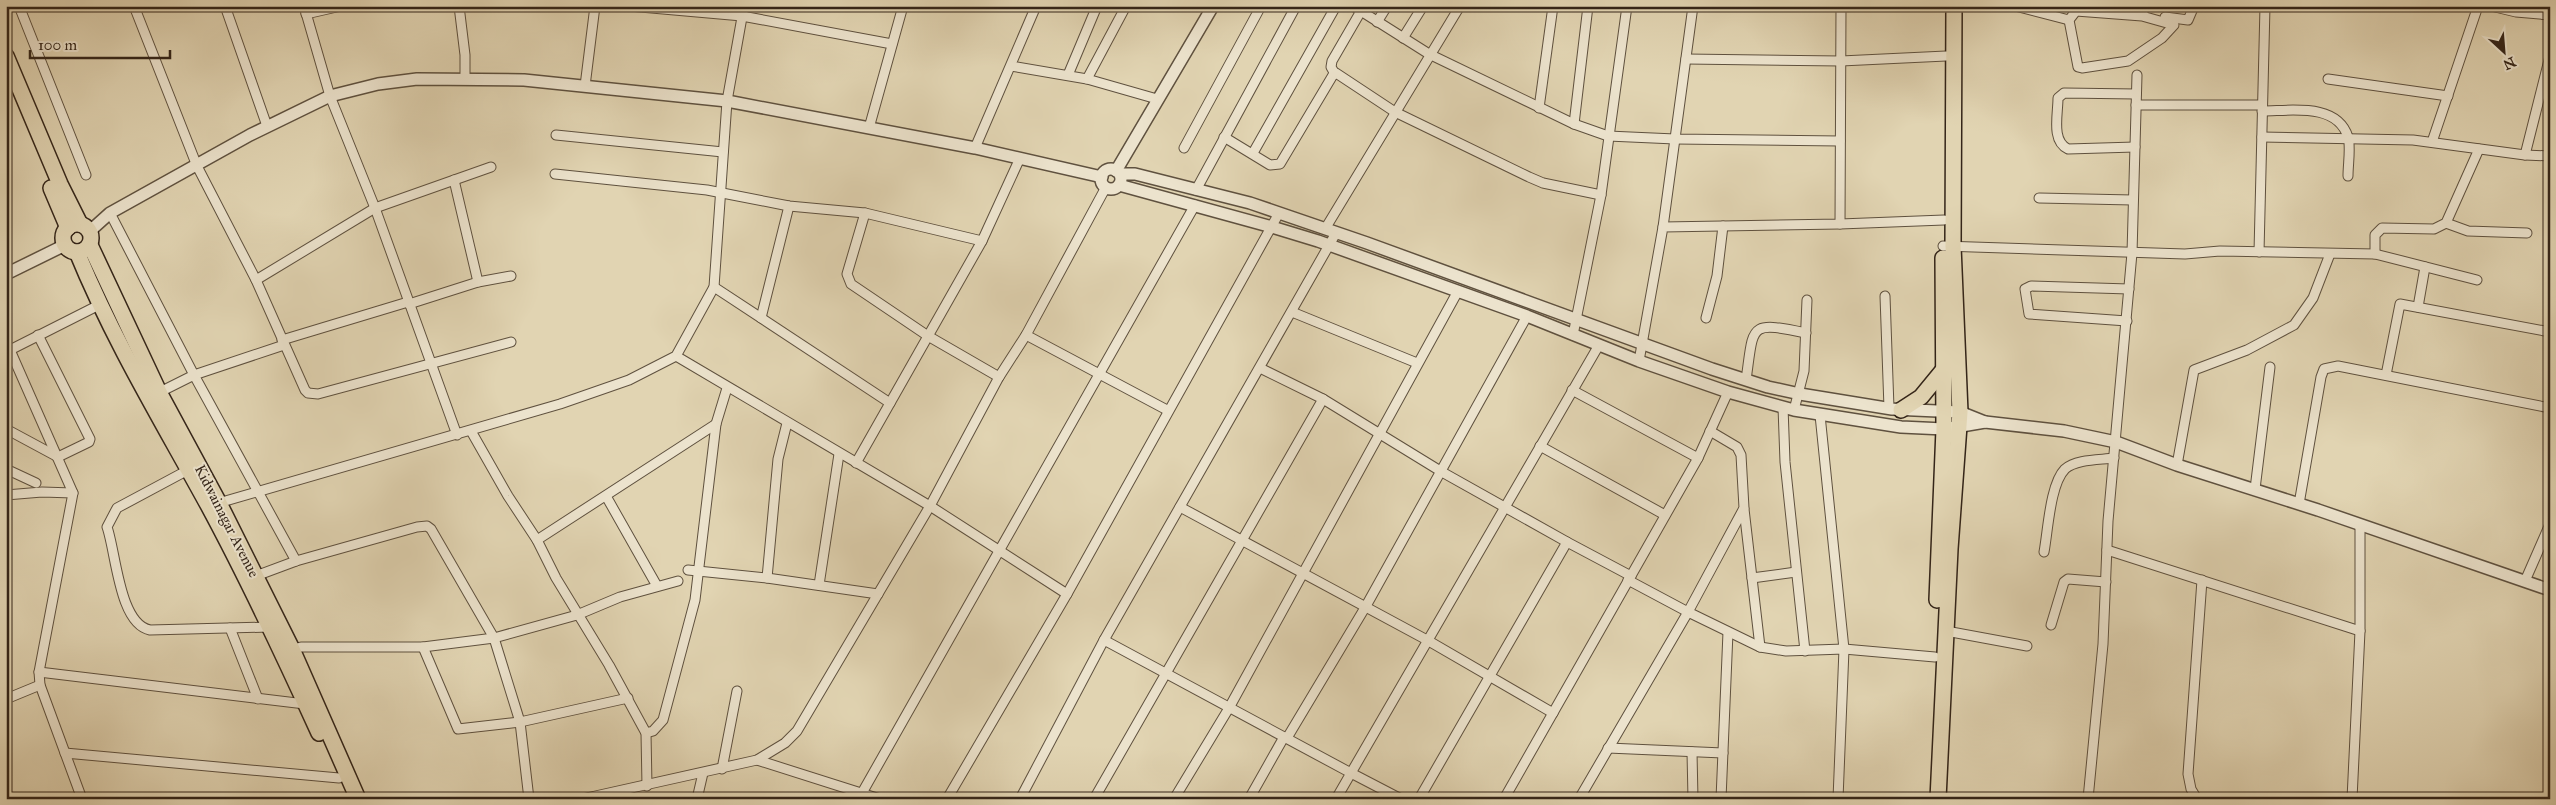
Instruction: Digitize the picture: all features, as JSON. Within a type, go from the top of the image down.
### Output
[{"type":"main road","points":[[1928,799],[1934,656],[1951,428],[1960,412],[1948,246],[1944,220],[1946,6]]},
{"type":"main road","points":[[1938,799],[1946,631],[1951,428],[1944,412],[1944,369],[1954,6]]},
{"type":"main road","name":"Kidwainagar Avenue","points":[[6,56],[60,184],[99,305],[153,395],[214,504],[358,799]]},
{"type":"main road","name":"Kidwainagar Avenue","points":[[6,83],[188,470],[214,504]]},
{"type":"main road","points":[[1895,409],[1921,397],[1944,369]]},
{"type":"main road","name":"Kidwainagar Avenue","points":[[251,578],[269,626],[287,651],[305,704],[347,799]]},
{"type":"street","points":[[19,6],[86,175]]},
{"type":"street","points":[[134,6],[197,166],[256,280],[283,343],[308,393],[318,394],[511,342]]},
{"type":"street","points":[[225,6],[267,126]]},
{"type":"street","points":[[341,6],[305,10],[330,96],[375,208],[457,435]]},
{"type":"street","points":[[459,6],[465,55],[465,79]]},
{"type":"street","points":[[584,86],[595,6]]},
{"type":"street","points":[[629,6],[742,16],[892,44]]},
{"type":"street","points":[[214,504],[471,431],[629,380],[676,356],[714,287],[727,101],[744,6]]},
{"type":"street","points":[[869,128],[903,6]]},
{"type":"street","points":[[975,148],[1036,6]]},
{"type":"street","points":[[1068,75],[1097,6]]},
{"type":"street","points":[[1087,79],[1126,6]]},
{"type":"street","points":[[6,274],[78,238],[110,213],[267,126],[330,96],[378,84],[417,79],[524,80],[727,101],[1020,158],[1104,182],[1112,189],[1157,99],[1213,6]]},
{"type":"street","points":[[1184,148],[1261,6]]},
{"type":"street","points":[[1196,190],[1296,6]]},
{"type":"street","points":[[1253,154],[1336,6]]},
{"type":"street","points":[[1377,22],[1387,6]]},
{"type":"street","points":[[1403,38],[1423,6]]},
{"type":"street","points":[[1020,799],[1104,640],[1330,245],[1331,231],[1395,112],[1460,6]]},
{"type":"street","points":[[1539,108],[1553,6]]},
{"type":"street","points":[[1574,124],[1588,6]]},
{"type":"street","points":[[1573,335],[1601,194],[1628,6]]},
{"type":"street","points":[[1639,361],[1663,227],[1693,6]]},
{"type":"street","points":[[1840,224],[1841,6]]},
{"type":"street","points":[[2015,6],[2070,20]]},
{"type":"street","points":[[2119,6],[2174,19],[2188,20],[2194,6]]},
{"type":"street","points":[[2259,252],[2264,6]]},
{"type":"street","points":[[2432,142],[2478,6]]},
{"type":"street","points":[[2491,6],[2547,12]]},
{"type":"street","points":[[1601,194],[1543,183],[1395,112],[1339,74],[1335,74],[1331,67],[1332,61],[1357,9],[1429,54],[1539,108],[1574,124],[1608,136],[1675,139],[1840,141]]},
{"type":"street","points":[[2076,11],[2142,16],[2174,25],[2162,38],[2128,60],[2082,68],[2078,67],[2070,20],[2076,11]]},
{"type":"street","points":[[1686,59],[1840,61],[1946,56]]},
{"type":"street","points":[[2526,155],[2550,56]]},
{"type":"street","points":[[1011,66],[1087,79],[1157,99]]},
{"type":"street","points":[[1224,137],[1270,165],[1275,166],[1284,160],[1335,74]]},
{"type":"street","points":[[2088,799],[2103,644],[2107,550],[2132,253],[2137,74]]},
{"type":"street","points":[[2328,80],[2448,96]]},
{"type":"street","points":[[2135,147],[2068,149],[2063,146],[2057,136],[2058,98],[2064,93],[2136,94]]},
{"type":"street","points":[[2136,105],[2316,111],[2336,120],[2348,137],[2348,176]]},
{"type":"street","points":[[556,135],[723,152]]},
{"type":"street","points":[[2262,136],[2348,137],[2432,142],[2526,155],[2550,156]]},
{"type":"street","points":[[2446,223],[2479,149]]},
{"type":"street","points":[[856,463],[982,241],[1020,158]]},
{"type":"street","points":[[256,280],[375,208],[492,167]]},
{"type":"street","points":[[582,799],[757,760],[785,743],[797,730],[930,506],[999,377],[1026,335],[1104,182],[1107,170],[1118,177],[1195,205],[1272,226],[1330,245],[1527,316],[1639,361],[1728,392],[1789,408],[1900,427],[1951,428],[1985,422]]},
{"type":"street","points":[[555,174],[721,193],[789,206],[865,213],[982,241]]},
{"type":"street","points":[[1118,177],[1134,174],[1279,213],[1746,380],[1800,394],[1895,409],[1960,412],[1985,422],[2064,431],[2116,442],[2177,465],[2360,524],[2550,590]]},
{"type":"street","points":[[454,180],[478,282]]},
{"type":"street","points":[[2038,198],[2133,200]]},
{"type":"street","points":[[862,793],[1195,205]]},
{"type":"street","points":[[761,318],[789,206]]},
{"type":"street","points":[[110,213],[194,375],[260,491],[296,560]]},
{"type":"street","points":[[865,213],[847,274],[848,280],[854,287],[928,336],[999,377]]},
{"type":"street","points":[[947,799],[1067,594],[1279,213]]},
{"type":"street","points":[[1663,227],[1944,220]]},
{"type":"street","points":[[2375,254],[2375,235],[2382,228],[2434,228],[2446,223],[2468,231],[2527,233]]},
{"type":"street","points":[[1706,318],[1717,276],[1723,226]]},
{"type":"street","points":[[1948,246],[2132,253],[2259,252],[2375,254],[2477,280]]},
{"type":"street","points":[[2177,465],[2194,370],[2247,350],[2294,324],[2313,298],[2330,254]]},
{"type":"street","points":[[2418,307],[2425,267]]},
{"type":"street","points":[[153,395],[194,375],[283,343],[478,282],[511,276]]},
{"type":"street","points":[[2127,320],[2029,314],[2024,293],[2025,289],[2032,286],[2129,289]]},
{"type":"street","points":[[714,287],[890,403]]},
{"type":"street","points":[[1174,799],[1229,708],[1458,291]]},
{"type":"street","points":[[1885,296],[1895,409]]},
{"type":"street","points":[[1805,651],[1783,433],[1789,408],[1800,394],[1807,300]]},
{"type":"street","points":[[2386,375],[2400,304],[2550,332]]},
{"type":"street","points":[[82,799],[40,684],[39,672],[73,493],[8,351],[99,305]]},
{"type":"street","points":[[1292,312],[1417,363]]},
{"type":"street","points":[[1249,799],[1366,606],[1527,316]]},
{"type":"street","points":[[1746,380],[1752,337],[1760,328],[1769,325],[1806,333]]},
{"type":"street","points":[[38,335],[90,439],[89,442],[58,457]]},
{"type":"street","points":[[1026,335],[1168,410]]},
{"type":"street","points":[[1336,799],[1599,345]]},
{"type":"street","points":[[676,356],[727,388],[930,506],[1067,594]]},
{"type":"street","points":[[2299,504],[2324,369],[2338,366],[2550,408]]},
{"type":"street","points":[[2254,489],[2270,367]]},
{"type":"street","points":[[1260,368],[1323,399],[1442,472],[1688,612],[1760,647],[1805,651],[1844,649],[1934,656]]},
{"type":"street","points":[[646,733],[653,731],[659,725],[666,713],[695,600],[716,424],[727,388]]},
{"type":"street","points":[[1572,390],[1698,458]]},
{"type":"street","points":[[1504,799],[1698,458],[1728,392]]},
{"type":"street","points":[[1094,799],[1323,399]]},
{"type":"street","points":[[1820,414],[1844,649],[1838,799]]},
{"type":"street","points":[[767,578],[779,452],[787,423]]},
{"type":"street","points":[[537,540],[716,424]]},
{"type":"street","points":[[6,428],[58,457]]},
{"type":"street","points":[[1710,430],[1737,447],[1741,455],[1744,508],[1760,647]]},
{"type":"street","points":[[471,431],[508,496],[537,540],[576,615],[628,698],[646,733],[647,786]]},
{"type":"street","points":[[1540,446],[1665,516]]},
{"type":"street","points":[[819,584],[839,454]]},
{"type":"street","points":[[2044,552],[2055,488],[2066,469],[2079,463],[2114,458]]},
{"type":"street","points":[[6,469],[36,483]]},
{"type":"street","points":[[188,470],[117,508],[109,520],[107,527],[121,591],[136,620],[145,629],[269,626]]},
{"type":"street","points":[[6,495],[42,492],[73,493]]},
{"type":"street","points":[[606,496],[657,586]]},
{"type":"street","points":[[1180,507],[1302,574],[1366,606],[1490,675],[1553,713]]},
{"type":"street","points":[[1579,799],[1688,612],[1744,508]]},
{"type":"street","points":[[2352,799],[2360,631],[2360,524]]},
{"type":"street","points":[[2524,581],[2550,524]]},
{"type":"street","points":[[251,578],[296,560],[417,527],[427,526],[431,529],[494,638],[520,722],[529,799]]},
{"type":"street","points":[[1420,799],[1567,542]]},
{"type":"street","points":[[2107,550],[2360,631]]},
{"type":"street","points":[[688,570],[819,584],[878,594]]},
{"type":"street","points":[[1752,578],[1796,572]]},
{"type":"street","points":[[2051,625],[2064,582],[2068,579],[2106,582]]},
{"type":"street","points":[[2197,799],[2191,789],[2188,774],[2202,580]]},
{"type":"street","points":[[287,651],[344,646],[422,647],[494,638],[576,615],[657,586],[678,581]]},
{"type":"street","points":[[230,628],[258,699]]},
{"type":"street","points":[[1946,631],[2027,646]]},
{"type":"street","points":[[1721,799],[1728,632]]},
{"type":"street","points":[[1104,640],[1351,773],[1389,796],[1401,799]]},
{"type":"street","points":[[422,647],[458,728],[520,722],[628,698]]},
{"type":"street","points":[[39,672],[305,704]]},
{"type":"street","points":[[6,699],[40,684]]},
{"type":"street","points":[[722,769],[737,691]]},
{"type":"street","points":[[1608,748],[1723,753]]},
{"type":"street","points":[[1692,752],[1693,799]]},
{"type":"street","points":[[65,754],[339,778]]},
{"type":"street","points":[[757,760],[880,799]]},
{"type":"street","points":[[697,799],[703,773]]}]
